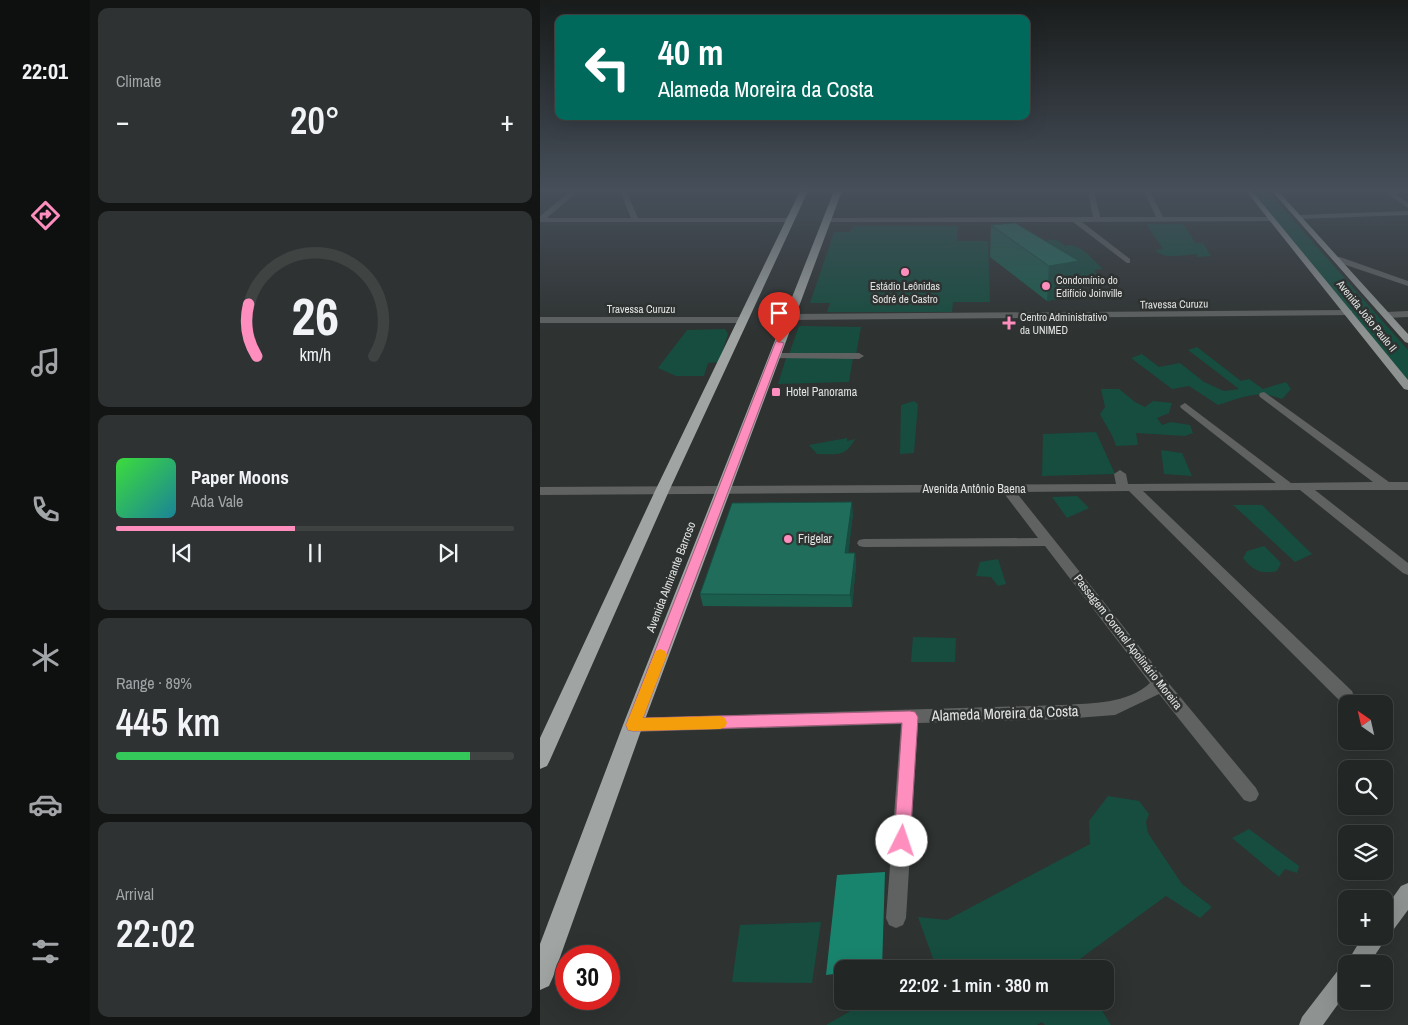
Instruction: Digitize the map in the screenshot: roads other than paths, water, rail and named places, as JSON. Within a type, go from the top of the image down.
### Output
[{"type":"highway","points":[[540,760],[662,491],[781,239]]},
{"type":"highway","name":"Avenida Almirante Barroso","points":[[540,977],[633,725],[820,239]]},
{"type":"main road","name":"Avenida João Paulo II","points":[[1288,239],[1408,387]]},
{"type":"main road","name":"Avenida João Paulo II","points":[[1318,239],[1408,340]]},
{"type":"main road","points":[[1393,914],[1408,893]]},
{"type":"main road","points":[[1310,1025],[1338,987]]},
{"type":"street","points":[[1100,239],[1128,261]]},
{"type":"street","points":[[1337,259],[1408,284]]},
{"type":"street","name":"Travessa Curuzu","points":[[790,317],[1349,313]]},
{"type":"street","points":[[1386,315],[1408,314]]},
{"type":"street","name":"Travessa Curuzu","points":[[540,320],[743,320]]},
{"type":"street","points":[[774,356],[859,356]]},
{"type":"street","points":[[1264,395],[1387,486]]},
{"type":"street","points":[[1185,406],[1289,487]]},
{"type":"street","points":[[1120,474],[1128,488],[1345,695]]},
{"type":"street","name":"Avenida Antônio Baena","points":[[540,491],[1408,486]]},
{"type":"street","points":[[1303,487],[1408,570]]},
{"type":"street","name":"Passagem Coronel Apolinário Moreira","points":[[1007,489],[1160,684],[1250,794]]},
{"type":"street","points":[[864,543],[1049,542]]},
{"type":"street","name":"Alameda Moreira da Costa","points":[[633,725],[910,717],[1115,708],[1151,692],[1160,684]]},
{"type":"street","points":[[896,918],[910,717]]},
{"type":"place","name":"Estádio Leônidas Sodré de Castro","points":[[905,272]]},
{"type":"place","name":"Condomínio do Edifício Joinville","points":[[1046,286]]},
{"type":"place","name":"Centro Administrativo da UNIMED","points":[[1009,323]]},
{"type":"place","name":"Hotel Panorama","points":[[776,392]]},
{"type":"place","name":"Frigelar","points":[[788,539]]}]
